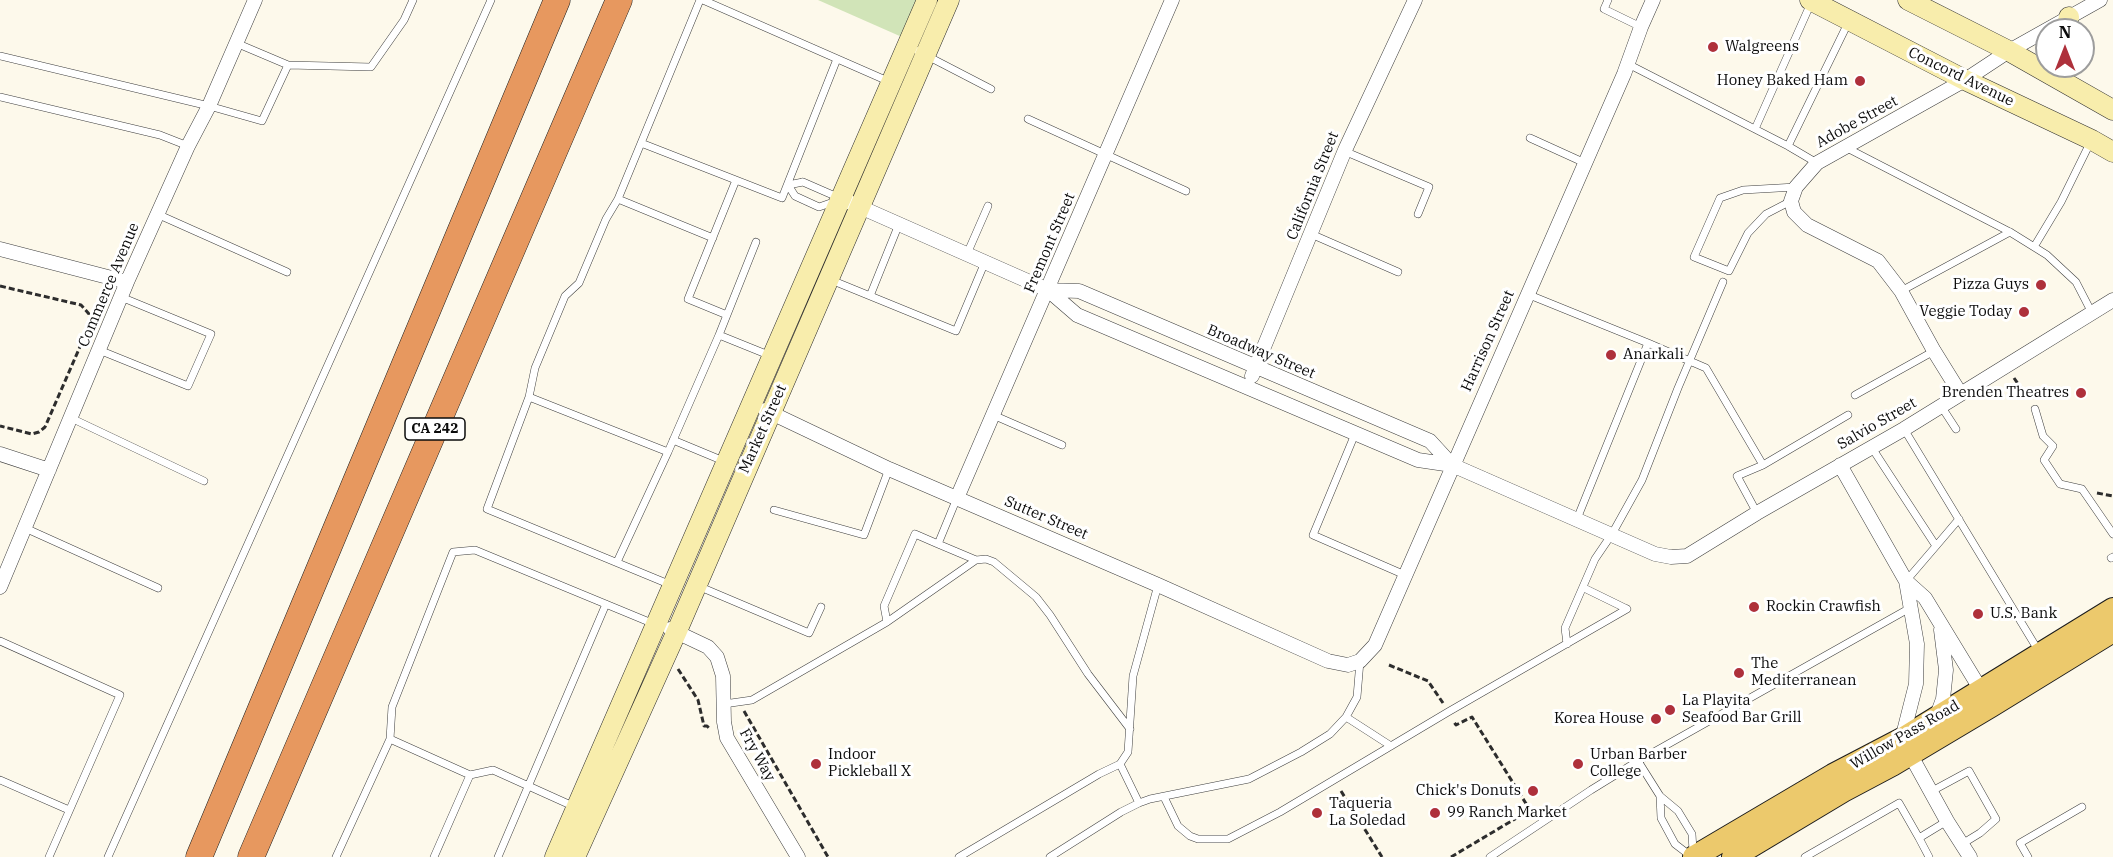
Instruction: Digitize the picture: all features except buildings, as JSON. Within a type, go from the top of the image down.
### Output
[{"type":"highway","name":"CA 242","points":[[199,857],[557,0]]},
{"type":"highway","name":"CA 242","points":[[251,857],[620,0]]},
{"type":"main road","name":"Market Street","points":[[575,857],[677,631],[861,207],[917,50],[927,0]]},
{"type":"main road","name":"Market Street","points":[[555,857],[892,83],[917,50],[949,0]]},
{"type":"main road","name":"Concord Avenue","points":[[1811,0],[1965,80],[2113,152]]},
{"type":"main road","points":[[1908,0],[2035,62]]},
{"type":"main road","points":[[2068,78],[2113,110]]},
{"type":"main road","name":"Willow Pass Road","points":[[1693,857],[1833,775],[1901,753],[1936,718],[2113,609]]},
{"type":"main road","name":"Willow Pass Road","points":[[1733,857],[2077,647],[2113,631]]},
{"type":"street","name":"Commerce Avenue","points":[[0,587],[127,282],[188,146],[209,106],[255,0]]},
{"type":"street","name":"Fremont Street","points":[[957,498],[1172,0]]},
{"type":"street","name":"California Street","points":[[1248,387],[1344,151],[1415,0]]},
{"type":"street","name":"Harrison Street","points":[[1360,661],[1375,645],[1628,64],[1653,0]]},
{"type":"street","name":"Adobe Street","points":[[2075,18],[2100,0]]},
{"type":"street","name":"Adobe Street","points":[[1791,201],[1796,187],[1816,163],[1965,80],[2009,51],[2035,39]]},
{"type":"street","name":"Broadway Street","points":[[842,199],[1048,290],[1077,315],[1355,434],[1423,462],[1452,465],[1655,554],[1671,557],[1688,556]]},
{"type":"street","points":[[1791,201],[1794,212],[1806,225],[1878,261],[1901,291],[1960,393]]},
{"type":"street","points":[[0,249],[127,282]]},
{"type":"street","name":"Broadway Street","points":[[1048,290],[1078,291],[1430,441],[1452,465]]},
{"type":"street","name":"Salvio Street","points":[[1688,556],[1757,513],[1904,429],[2113,300]]},
{"type":"street","name":"Sutter Street","points":[[752,404],[890,469],[1328,661],[1348,665],[1360,661]]},
{"type":"street","points":[[0,454],[49,470]]},
{"type":"street","points":[[1840,465],[1906,581],[1925,598],[1982,690]]},
{"type":"street","points":[[1906,581],[1917,644],[1916,684],[1901,753],[1932,791],[1947,821],[1970,857]]},
{"type":"street","points":[[1936,718],[1942,699],[1946,670],[1940,622]]},
{"type":"street","name":"Fry Way","points":[[656,624],[677,631],[708,647],[717,657],[723,676],[724,722],[727,738],[798,857]]},
{"type":"lane","points":[[236,43],[288,65],[371,68],[404,20],[412,0]]},
{"type":"lane","points":[[108,857],[491,0]]},
{"type":"lane","points":[[673,585],[487,508],[529,398],[535,368],[565,296],[579,283],[606,219],[618,199],[702,0],[892,83]]},
{"type":"lane","points":[[1608,0],[1604,9],[1641,27]]},
{"type":"lane","points":[[1755,129],[1811,0]]},
{"type":"lane","points":[[1788,146],[1849,20]]},
{"type":"lane","points":[[917,50],[991,89]]},
{"type":"lane","points":[[0,56],[262,121],[288,65]]},
{"type":"lane","points":[[641,143],[782,198],[837,59]]},
{"type":"lane","points":[[1628,64],[1788,146],[1816,163]]},
{"type":"lane","points":[[0,97],[160,135],[188,146]]},
{"type":"lane","points":[[1028,119],[1186,191]]},
{"type":"lane","points":[[1530,138],[1585,163]]},
{"type":"lane","points":[[2034,247],[2061,202],[2092,140]]},
{"type":"lane","points":[[1845,147],[2010,232],[2047,255],[2076,282],[2092,313]]},
{"type":"lane","points":[[1344,151],[1429,187],[1418,214]]},
{"type":"lane","points":[[727,315],[688,299],[736,180]]},
{"type":"lane","points":[[788,185],[803,182],[842,199]]},
{"type":"lane","points":[[788,185],[795,196],[819,207],[842,199]]},
{"type":"lane","points":[[1791,201],[1766,214],[1748,233],[1729,271],[1694,257],[1720,198],[1743,190],[1796,187]]},
{"type":"lane","points":[[618,199],[713,238]]},
{"type":"lane","points":[[967,254],[988,206]]},
{"type":"lane","points":[[158,214],[287,272]]},
{"type":"lane","points":[[870,296],[899,224]]},
{"type":"lane","points":[[1901,291],[2010,232]]},
{"type":"lane","points":[[1311,234],[1398,272]]},
{"type":"lane","points":[[617,562],[719,335],[756,242]]},
{"type":"lane","points":[[829,279],[956,331],[985,262]]},
{"type":"lane","points":[[1567,644],[1565,628],[1595,559],[1612,534],[1642,480],[1689,360],[1723,282]]},
{"type":"lane","points":[[1527,294],[1706,368],[1763,465]]},
{"type":"lane","points":[[99,350],[188,386],[211,334],[121,297]]},
{"type":"lane","points":[[719,335],[773,356]]},
{"type":"lane","points":[[1577,519],[1648,343]]},
{"type":"lane","points":[[1855,395],[1934,351]]},
{"type":"lane","points":[[529,398],[668,452]]},
{"type":"lane","points":[[1941,406],[1956,429]]},
{"type":"lane","points":[[2035,409],[2043,436],[2053,446],[2044,460],[2060,484],[2082,489],[2113,534]]},
{"type":"lane","points":[[993,415],[1062,445]]},
{"type":"lane","points":[[1757,513],[1737,476],[1763,465],[1848,415]]},
{"type":"lane","points":[[71,418],[204,481]]},
{"type":"lane","points":[[1904,429],[2040,654]]},
{"type":"lane","points":[[1355,434],[1313,535],[1405,575]]},
{"type":"lane","points":[[673,440],[727,462]]},
{"type":"lane","points":[[1872,448],[1936,546]]},
{"type":"lane","points":[[774,510],[864,535],[890,469]]},
{"type":"lane","points":[[938,544],[957,498]]},
{"type":"lane","points":[[1906,581],[1959,519]]},
{"type":"lane","points":[[25,528],[158,588]]},
{"type":"lane","points":[[887,622],[884,606],[915,534],[976,560],[986,559],[994,562],[1036,597],[1088,674],[1130,729]]},
{"type":"lane","points":[[336,857],[390,739],[392,707],[453,552],[475,550],[656,624]]},
{"type":"lane","points":[[724,704],[752,700],[887,622],[976,560]]},
{"type":"lane","points":[[696,585],[809,633],[821,607]]},
{"type":"lane","points":[[959,857],[1099,774],[1120,765],[1128,752],[1133,676],[1158,585]]},
{"type":"lane","points":[[1164,797],[1178,826],[1190,836],[1228,839],[1280,812],[1627,609],[1584,588]]},
{"type":"lane","points":[[498,857],[606,604]]},
{"type":"lane","points":[[1490,857],[1638,761],[1911,607]]},
{"type":"lane","points":[[0,641],[120,695],[49,857]]},
{"type":"lane","points":[[1050,857],[1139,803],[1250,779],[1330,734],[1346,717],[1357,698],[1360,661]]},
{"type":"lane","points":[[1346,717],[1391,746]]},
{"type":"lane","points":[[390,739],[470,775],[494,770],[576,807]]},
{"type":"lane","points":[[1638,761],[1660,796],[1678,811],[1692,834],[1693,857]]},
{"type":"lane","points":[[1120,765],[1139,803]]},
{"type":"lane","points":[[1932,791],[1969,771],[1996,819],[1980,833],[1962,844]]},
{"type":"lane","points":[[434,857],[470,775]]},
{"type":"lane","points":[[0,780],[69,810]]},
{"type":"lane","points":[[1660,796],[1661,818],[1675,844],[1693,857]]},
{"type":"lane","points":[[1805,857],[1899,803],[1929,857]]},
{"type":"lane","points":[[2028,857],[2020,843],[2082,807]]},
{"type":"lane","points":[[1919,838],[1947,821]]},
{"type":"path","points":[[0,286],[81,305],[89,314],[90,319],[45,427],[32,435],[0,426]]},
{"type":"path","points":[[2005,366],[2035,409]]},
{"type":"path","points":[[1389,665],[1428,681],[1456,725],[1472,717],[1530,810],[1451,857]]},
{"type":"path","points":[[743,702],[744,713],[828,857]]},
{"type":"path","points":[[1341,791],[1382,857]]},
{"type":"green space","points":[[818,0],[927,0],[911,41]]},
{"type":"place","name":"Walgreens","points":[[1713,47]]},
{"type":"place","name":"Honey Baked Ham","points":[[1860,81]]},
{"type":"place","name":"Pizza Guys","points":[[2041,285]]},
{"type":"place","name":"Veggie Today","points":[[2024,312]]},
{"type":"place","name":"Anarkali","points":[[1611,355]]},
{"type":"place","name":"Brenden Theatres","points":[[2081,393]]},
{"type":"place","name":"Rockin Crawfish","points":[[1754,607]]},
{"type":"place","name":"U.S. Bank","points":[[1978,614]]},
{"type":"place","name":"The Mediterranean","points":[[1739,673]]},
{"type":"place","name":"La Playita Seafood Bar Grill","points":[[1670,710]]},
{"type":"place","name":"Korea House","points":[[1656,719]]},
{"type":"place","name":"Indoor Pickleball X","points":[[816,764]]},
{"type":"place","name":"Urban Barber College","points":[[1578,764]]},
{"type":"place","name":"Chick's Donuts","points":[[1533,791]]},
{"type":"place","name":"Taqueria La Soledad","points":[[1317,813]]},
{"type":"place","name":"99 Ranch Market","points":[[1435,813]]}]
